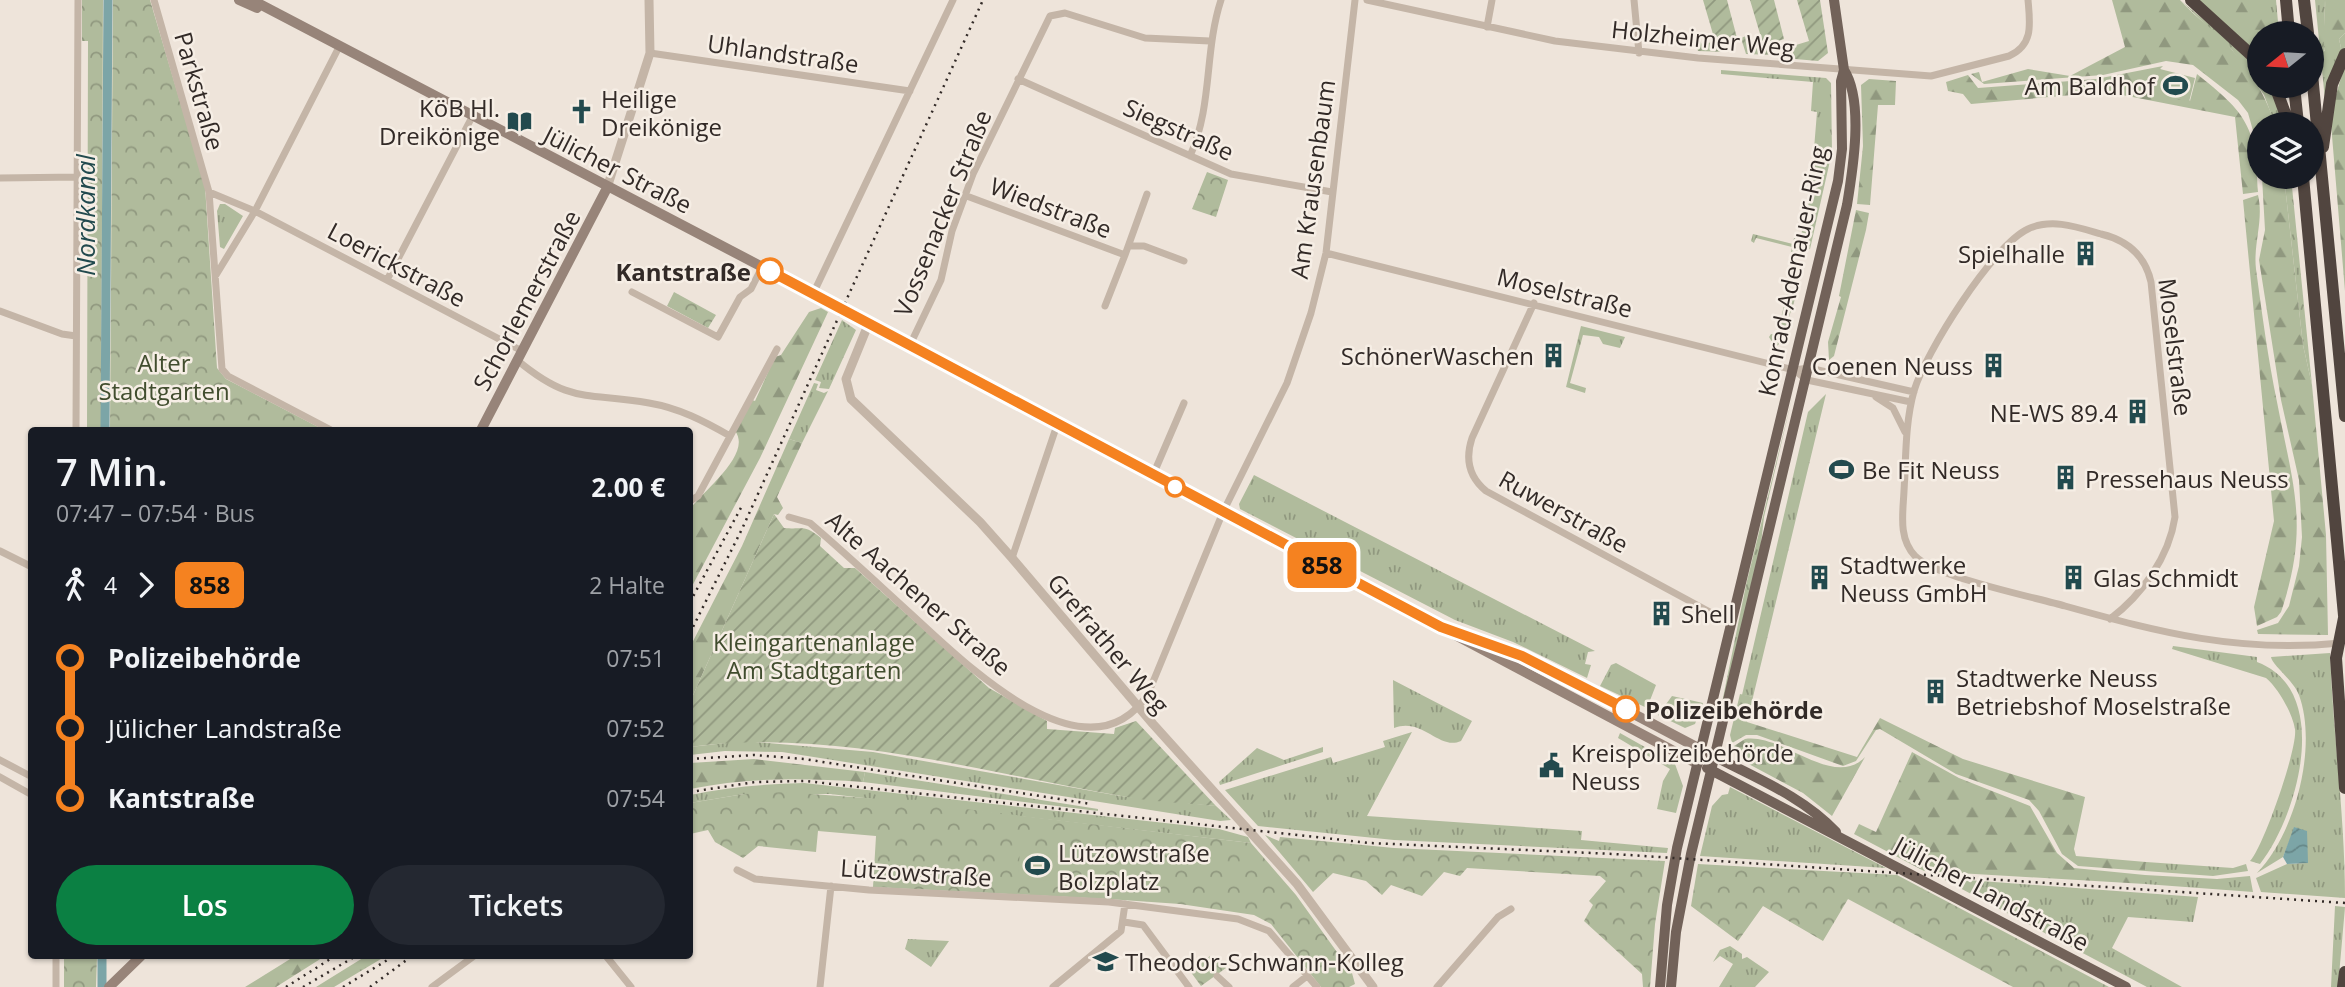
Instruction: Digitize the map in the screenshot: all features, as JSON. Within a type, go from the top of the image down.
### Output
[{"type":"highway","points":[[2191,0],[2247,51]]},
{"type":"highway","points":[[2286,0],[2288,21]]},
{"type":"highway","points":[[2304,0],[2307,21]]},
{"type":"highway","points":[[2324,135],[2332,84],[2345,54]]},
{"type":"highway","points":[[2304,189],[2345,626]]},
{"type":"highway","points":[[2323,189],[2345,416]]},
{"type":"highway","points":[[2344,618],[2336,658],[2345,788]]},
{"type":"highway","points":[[2343,987],[2345,972]]},
{"type":"main road","name":"Jülicher Straße","points":[[239,0],[293,23]]},
{"type":"main road","name":"Jülicher Straße","points":[[252,0],[813,294]]},
{"type":"main road","points":[[1834,0],[1844,70]]},
{"type":"main road","name":"Konrad-Adenauer-Ring","points":[[1660,987],[1667,905],[1698,764],[1839,173],[1843,131],[1841,81],[1844,70]]},
{"type":"main road","name":"Konrad-Adenauer-Ring","points":[[1671,987],[1679,907],[1842,235],[1851,181],[1854,134],[1851,81],[1844,70]]},
{"type":"main road","name":"Schorlemerstraße","points":[[483,427],[607,188]]},
{"type":"main road","name":"Jülicher Landstraße","points":[[813,294],[1817,827],[1838,834],[2126,987]]},
{"type":"main road","name":"Jülicher Landstraße","points":[[1441,627],[1522,656],[1799,802],[1823,817],[1838,834]]},
{"type":"main road","points":[[109,987],[138,959]]},
{"type":"street","points":[[76,427],[78,0]]},
{"type":"street","name":"Parkstraße","points":[[153,0],[209,192],[216,275],[219,362],[224,373],[325,427]]},
{"type":"street","points":[[607,188],[650,54],[649,0]]},
{"type":"street","points":[[813,294],[953,0]]},
{"type":"street","points":[[1190,156],[1201,133],[1206,108],[1210,41],[1221,0]]},
{"type":"street","name":"Am Krausenbaum","points":[[1138,706],[1148,694],[1223,512],[1287,383],[1311,313],[1326,253],[1355,0]]},
{"type":"street","name":"Holzheimer Weg","points":[[1367,0],[1487,27],[1639,53],[1939,75],[2009,56],[2021,50],[2029,37],[2028,0]]},
{"type":"street","points":[[1487,27],[1492,0]]},
{"type":"street","points":[[1634,0],[1639,53]]},
{"type":"street","name":"Vossenacker Straße","points":[[909,347],[941,280],[952,231],[964,195],[1046,21],[1056,13],[1145,38],[1210,41]]},
{"type":"street","points":[[216,275],[255,211],[339,47]]},
{"type":"street","name":"Uhlandstraße","points":[[650,54],[910,91]]},
{"type":"street","name":"Siegstraße","points":[[1018,79],[1240,177],[1332,192]]},
{"type":"street","points":[[387,280],[472,117]]},
{"type":"street","points":[[0,178],[78,177]]},
{"type":"street","name":"Loerickstraße","points":[[209,192],[255,211],[387,280],[519,356],[542,381],[567,392],[684,412],[730,436]]},
{"type":"street","name":"Wiedstraße","points":[[1105,306],[1147,194]]},
{"type":"street","name":"Wiedstraße","points":[[964,195],[1125,256]]},
{"type":"street","name":"Moselstraße","points":[[2110,619],[2135,597],[2165,552],[2176,510],[2151,282],[2147,268],[2133,249],[2116,238],[2058,224],[2037,226],[2020,234],[1999,251],[1923,366],[1911,402],[1907,436],[1903,530],[1906,543],[1919,560],[1952,573],[2110,619],[2169,635],[2239,645],[2324,645],[2345,642]]},
{"type":"street","name":"Wiedstraße","points":[[1129,246],[1144,246],[1184,261]]},
{"type":"street","name":"Moselstraße","points":[[1326,253],[1534,303],[1794,370],[1872,395],[1911,402]]},
{"type":"street","points":[[632,292],[718,337],[740,297],[751,289],[762,267]]},
{"type":"street","name":"Ruwerstraße","points":[[1534,303],[1472,438],[1468,454],[1474,478],[1486,491],[1732,624]]},
{"type":"street","points":[[0,311],[62,334],[76,336]]},
{"type":"street","name":"Grefrather Weg","points":[[868,325],[846,379],[848,393],[1012,558],[1138,706],[1297,884],[1373,987]]},
{"type":"street","points":[[693,499],[698,496],[776,349]]},
{"type":"street","name":"Moselstraße","points":[[1808,374],[1914,392]]},
{"type":"street","name":"Moselstraße","points":[[1872,395],[1894,408],[1907,436]]},
{"type":"street","points":[[1153,475],[1184,403]]},
{"type":"street","points":[[1012,558],[1056,425]]},
{"type":"street","name":"Alte Aachener Straße","points":[[789,517],[810,523],[965,663],[1024,706],[1065,722],[1101,726],[1121,720],[1138,706]]},
{"type":"street","points":[[0,551],[28,565]]},
{"type":"street","points":[[0,760],[28,775]]},
{"type":"street","points":[[0,777],[28,793]]},
{"type":"street","name":"Lützowstraße","points":[[737,870],[752,878],[831,886],[1125,904],[1217,915],[1262,926],[1317,987]]},
{"type":"street","points":[[820,987],[831,886]]},
{"type":"street","points":[[1053,987],[1121,932],[1125,904]]},
{"type":"street","points":[[1437,987],[1498,917],[1511,909]]},
{"type":"street","points":[[1124,922],[1143,925],[1189,987]]},
{"type":"street","points":[[56,959],[56,987]]},
{"type":"street","points":[[432,987],[470,959]]},
{"type":"street","points":[[608,959],[631,987]]},
{"type":"street","points":[[1217,976],[1229,987]]},
{"type":"street","points":[[1293,987],[1307,976]]},
{"type":"green space","points":[[82,0],[103,0],[101,427],[87,427],[88,41],[82,41]]},
{"type":"green space","name":"Alter Stadtgarten","points":[[113,0],[150,0],[205,186],[217,368],[226,379],[318,427],[110,427]]},
{"type":"green space","points":[[1703,0],[1727,0],[1737,38],[1727,41],[1728,52],[1698,51],[1695,42],[1700,40],[1702,45],[1715,41]]},
{"type":"green space","points":[[1750,0],[1774,0],[1784,39],[1772,43],[1776,55],[1746,54],[1741,38],[1746,36],[1750,48],[1763,44]]},
{"type":"green space","points":[[1797,0],[1820,0],[1828,53],[1818,61],[1795,59],[1790,43],[1795,42],[1796,45],[1809,41]]},
{"type":"green space","points":[[2112,0],[2180,0],[2220,37],[2247,70],[2247,98],[2265,98],[2270,112],[2247,112],[2238,100],[2193,65],[2166,61],[2103,75],[1984,84],[1971,74],[1979,72],[1982,82],[2028,69],[2070,76],[2125,47]]},
{"type":"green space","points":[[2180,0],[2245,54],[2247,71],[2232,50]]},
{"type":"green space","points":[[2195,0],[2276,0],[2278,21],[2247,21],[2247,46]]},
{"type":"green space","points":[[2226,0],[2263,0],[2267,3],[2268,21],[2247,21],[2247,35],[2220,13],[2221,4]]},
{"type":"green space","points":[[2315,0],[2325,0],[2324,51],[2324,21],[2317,21]]},
{"type":"green space","points":[[2325,0],[2345,0],[2345,33],[2339,39],[2341,48],[2334,59],[2327,61],[2324,38]]},
{"type":"green space","points":[[2345,33],[2345,47],[2325,100],[2324,51],[2335,54],[2341,48],[2339,39]]},
{"type":"green space","points":[[2345,65],[2345,291],[2331,124],[2334,101]]},
{"type":"green space","points":[[2163,66],[2160,69],[2190,101],[2197,74],[2238,111],[2246,123],[2247,189],[2258,189],[2258,192],[2243,194],[2235,117],[2107,92],[1971,104],[1963,94],[1948,91],[1946,82],[1968,75],[1978,88],[2096,79]]},
{"type":"green space","name":"Am Baldhof","points":[[2160,69],[2195,78],[2189,102],[2154,93]]},
{"type":"green space","points":[[1721,70],[1826,78],[1831,83],[1832,152],[1810,249],[1791,252],[1792,247],[1756,238],[1754,243],[1751,241],[1753,234],[1793,244],[1794,238],[1800,239],[1810,198],[1817,112],[1811,111],[1813,82],[1721,74]]},
{"type":"green space","points":[[1869,79],[1896,81],[1895,105],[1878,105],[1870,205],[1857,204],[1863,146],[1861,85]]},
{"type":"green space","points":[[2265,98],[2274,98],[2279,112],[2270,112]]},
{"type":"green space","points":[[1207,172],[1228,180],[1216,217],[1192,209]]},
{"type":"green space","points":[[2263,189],[2285,189],[2303,345],[2312,385],[2326,535],[2328,635],[2258,634],[2257,630],[2278,623],[2289,606],[2299,566],[2302,537],[2299,480],[2281,400],[2259,260],[2265,230]]},
{"type":"green space","points":[[2285,189],[2292,189],[2312,385],[2303,345]]},
{"type":"green space","points":[[2258,195],[2260,214],[2256,269],[2271,369],[2293,483],[2297,530],[2290,582],[2281,612],[2277,617],[2257,626],[2254,607],[2274,521],[2243,200]]},
{"type":"green space","points":[[220,204],[225,204],[243,216],[224,249],[220,247],[217,211]]},
{"type":"green space","points":[[1856,210],[1869,213],[1866,230],[1834,356],[1829,360],[1828,342],[1841,297],[1839,296]]},
{"type":"green space","points":[[674,292],[716,315],[708,328],[667,306]]},
{"type":"green space","points":[[1787,293],[1796,296],[1787,323],[1785,340],[1775,347],[1769,337],[1771,334],[1777,335]]},
{"type":"green space","points":[[821,308],[828,312],[760,458],[693,584],[693,506],[732,461],[739,440],[735,431],[752,400],[755,401],[775,357],[781,355],[809,312]]},
{"type":"green space","points":[[842,320],[856,330],[829,389],[819,388],[821,382],[815,380]]},
{"type":"green space","points":[[1581,326],[1625,337],[1620,348],[1603,344],[1599,337],[1583,335],[1570,383],[1586,388],[1585,393],[1566,387]]},
{"type":"green space","points":[[814,383],[818,384],[816,390],[824,393],[828,391],[802,443],[789,439]]},
{"type":"green space","points":[[1793,394],[1764,517],[1760,553],[1716,732],[1746,585]]},
{"type":"green space","points":[[1826,394],[1753,697],[1742,695],[1808,412]]},
{"type":"green space","points":[[789,439],[802,443],[777,497],[783,508],[778,515],[774,514],[693,695],[693,641],[742,546]]},
{"type":"green space","points":[[1254,475],[1595,651],[1588,652],[1585,664],[1591,665],[1587,678],[1513,642],[1455,620],[1240,509],[1239,504]]},
{"type":"green space","name":"Kleingartenanlage Am Stadtgarten","points":[[774,514],[784,528],[807,529],[821,538],[820,546],[844,568],[855,568],[989,688],[1047,721],[1047,729],[1114,734],[1115,728],[1136,721],[1216,806],[1133,798],[907,755],[852,748],[798,743],[693,747],[693,695]]},
{"type":"green space","points":[[2173,646],[2257,657],[2257,662],[2281,677],[2295,699],[2301,726],[2301,756],[2296,786],[2274,843],[2260,864],[2250,861],[2263,838],[2286,776],[2295,729],[2291,716],[2280,695],[2266,678],[2172,649]]},
{"type":"green space","points":[[2330,653],[2345,898],[2261,892],[2256,878],[2287,864],[2307,863],[2295,827],[2283,857],[2257,873],[2282,836],[2292,813],[2304,764],[2306,739],[2299,695],[2271,657]]},
{"type":"green space","points":[[1616,663],[1656,685],[1647,708],[1600,686],[1611,665]]},
{"type":"green space","points":[[1393,680],[1472,721],[1461,741],[1445,742],[1414,727],[1394,728]]},
{"type":"green space","points":[[1740,694],[1753,697],[1747,722],[1857,757],[1880,718],[1963,759],[2085,797],[2074,849],[2076,856],[2146,862],[2145,871],[2078,866],[2062,854],[2039,811],[2029,800],[1956,774],[1880,729],[1876,730],[1856,761],[1843,766],[1757,735],[1746,735],[1732,743],[1730,735]]},
{"type":"green space","points":[[1672,696],[1703,703],[1695,724],[1685,728],[1658,715]]},
{"type":"green space","points":[[1412,732],[1367,816],[1582,831],[1581,840],[1668,848],[1667,853],[1394,840],[1258,826],[1225,790],[1331,757],[1333,763],[1385,747],[1383,741]]},
{"type":"green space","points":[[1620,733],[1675,764],[1683,786],[1676,813],[1657,809],[1663,781],[1670,769],[1618,738]]},
{"type":"green space","points":[[1745,739],[1760,739],[1823,764],[1838,767],[1852,765],[1865,757],[1832,816],[1803,793],[1743,761],[1734,746]]},
{"type":"green space","points":[[743,741],[873,752],[1120,796],[1216,806],[1231,820],[1220,821],[782,752],[725,751],[693,755],[693,747]]},
{"type":"green space","points":[[1323,747],[1323,752],[1220,785],[1219,782],[1257,748],[1284,760]]},
{"type":"green space","points":[[1912,752],[1959,778],[2030,806],[2057,853],[2074,868],[2145,875],[2145,884],[1924,871],[1854,834],[1859,824],[1876,832]]},
{"type":"green space","points":[[754,759],[865,772],[863,782],[776,779],[693,788],[693,763]]},
{"type":"green space","points":[[865,772],[1098,809],[1098,811],[863,782]]},
{"type":"green space","points":[[804,783],[1219,829],[1248,837],[1251,843],[830,794],[744,794],[693,802],[693,794]]},
{"type":"green space","points":[[1730,787],[1886,868],[1700,856],[1712,806],[1722,795],[1728,794]]},
{"type":"green space","points":[[785,792],[880,799],[1251,843],[1296,895],[1352,973],[1355,984],[1349,987],[1321,987],[1271,924],[1254,915],[1180,904],[873,887],[876,836],[818,831],[816,852],[758,846],[743,858],[715,842],[708,830],[693,833],[693,802],[744,794]]},
{"type":"green space","points":[[1265,835],[1279,841],[1280,837],[1394,848],[1665,861],[1655,924],[1650,987],[1643,987],[1642,974],[1584,921],[1593,905],[1589,901],[1606,881],[1600,876],[1467,868],[1460,876],[1444,872],[1422,896],[1391,885],[1382,895],[1366,881],[1333,873],[1313,892]]},
{"type":"green space","name":"Lützowstraße Bolzplatz","points":[[1020,850],[1058,854],[1056,881],[1018,878]]},
{"type":"green space","points":[[2146,862],[2233,868],[2246,864],[2248,871],[2213,876],[2145,871]]},
{"type":"green space","points":[[1698,864],[1897,875],[2109,987],[2013,987],[1848,899],[1823,941],[1763,906],[1738,941],[1691,906]]},
{"type":"green space","points":[[2145,875],[2217,879],[2250,876],[2253,892],[2145,884]]},
{"type":"green space","points":[[1941,878],[2198,897],[2193,922],[2128,917],[2112,948],[2182,987],[2147,987]]},
{"type":"green space","points":[[2335,906],[2345,907],[2338,987],[2331,987]]},
{"type":"green space","points":[[908,939],[949,941],[931,967],[905,949]]},
{"type":"green space","points":[[1730,946],[1742,954],[1742,959],[1747,957],[1769,972],[1755,987],[1719,987],[1733,964],[1720,956],[1713,962],[1720,950]]},
{"type":"green space","points":[[1210,956],[1215,964],[1221,960],[1226,968],[1201,986],[1190,971]]},
{"type":"green space","points":[[64,959],[97,959],[96,987],[64,987]]},
{"type":"green space","points":[[290,959],[320,959],[276,987],[245,987]]},
{"type":"green space","points":[[361,959],[381,959],[334,987],[316,987]]},
{"type":"water","points":[[2294,827],[2307,831],[2308,863],[2287,864],[2283,857]]},
{"type":"waterway","name":"Nordkanal","points":[[105,427],[108,0]]},
{"type":"waterway","name":"Nordkanal","points":[[102,959],[102,987]]},
{"type":"railway","points":[[693,627],[742,529],[983,0]]},
{"type":"railway","points":[[693,596],[743,504]]},
{"type":"railway","points":[[693,759],[754,755],[804,759],[1091,804]]},
{"type":"railway","points":[[693,792],[755,782],[805,781],[1370,843],[1614,854],[2345,903]]},
{"type":"railway","points":[[286,987],[330,959]]},
{"type":"railway","points":[[303,987],[351,959]]},
{"type":"railway","points":[[343,987],[389,959]]},
{"type":"railway","points":[[370,987],[408,959]]},
{"type":"bus line","name":"858","points":[[770,271],[1035,414],[1441,627],[1522,656],[1626,709]]},
{"type":"place","name":"Am Baldhof","points":[[2175,85]]},
{"type":"place","name":"Heilige Dreikönige","points":[[581,112]]},
{"type":"place","name":"KöB Hl. Dreikönige","points":[[520,121]]},
{"type":"place","name":"Spielhalle","points":[[2085,253]]},
{"type":"place","name":"Kantstraße","points":[[770,271]]},
{"type":"place","name":"SchönerWaschen","points":[[1554,355]]},
{"type":"place","name":"Coenen Neuss","points":[[1993,365]]},
{"type":"place","name":"NE-WS 89.4","points":[[2138,412]]},
{"type":"place","name":"Be Fit Neuss","points":[[1842,469]]},
{"type":"place","name":"Pressehaus Neuss","points":[[2065,478]]},
{"type":"place","name":"Glas Schmidt","points":[[2073,577]]},
{"type":"place","name":"Stadtwerke Neuss GmbH","points":[[1820,578]]},
{"type":"place","name":"Shell","points":[[1661,613]]},
{"type":"place","name":"Stadtwerke Neuss Betriebshof Moselstraße","points":[[1936,691]]},
{"type":"place","name":"Polizeibehörde","points":[[1626,709]]},
{"type":"place","name":"Kreispolizeibehörde Neuss","points":[[1551,766]]},
{"type":"place","name":"Lützowstraße Bolzplatz","points":[[1038,866]]},
{"type":"place","name":"Theodor-Schwann-Kolleg","points":[[1105,961]]}]
